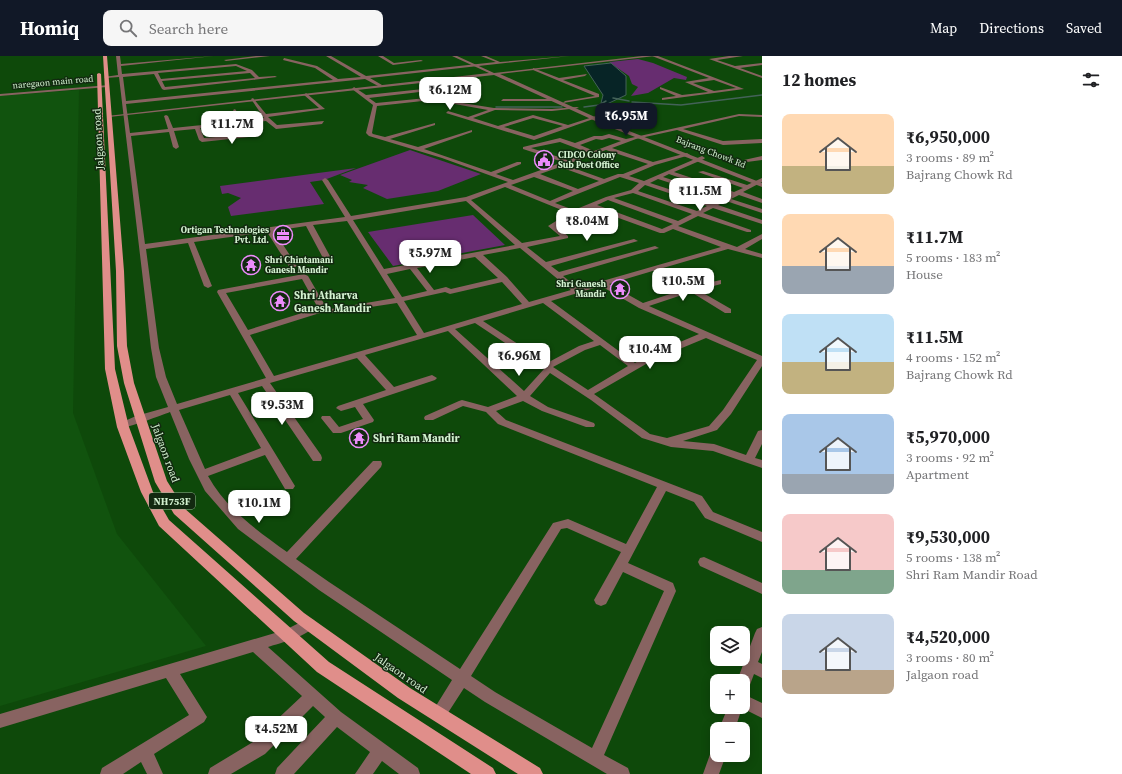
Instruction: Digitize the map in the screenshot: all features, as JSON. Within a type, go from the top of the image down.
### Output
[{"type":"highway","name":"Jalgaon road","points":[[98,56],[104,84],[108,116],[120,271],[122,346],[129,383],[161,482],[179,511],[309,624],[404,693],[534,774]]},
{"type":"highway","name":"Jalgaon road","points":[[105,56],[104,84],[110,369],[122,426],[147,492],[164,523],[323,667],[487,774]]},
{"type":"street","points":[[118,56],[126,108],[128,135],[155,348],[161,377],[194,459],[209,488],[242,526],[324,586],[490,697],[622,774]]},
{"type":"street","points":[[120,65],[212,56]]},
{"type":"street","points":[[120,71],[268,56]]},
{"type":"street","points":[[328,56],[380,86]]},
{"type":"street","points":[[380,56],[393,64],[421,61]]},
{"type":"street","points":[[412,56],[448,78]]},
{"type":"street","points":[[454,56],[496,73]]},
{"type":"street","points":[[462,56],[496,73]]},
{"type":"street","points":[[483,56],[500,63]]},
{"type":"street","points":[[525,56],[534,60]]},
{"type":"street","points":[[108,116],[126,108],[217,93],[568,56]]},
{"type":"street","points":[[126,108],[252,100],[653,56],[742,90],[664,99]]},
{"type":"street","points":[[741,56],[711,59],[760,76]]},
{"type":"street","points":[[297,57],[284,58],[316,67],[336,80]]},
{"type":"street","points":[[503,57],[514,62]]},
{"type":"street","points":[[329,66],[342,64]]},
{"type":"street","points":[[733,67],[762,64]]},
{"type":"street","name":"naregaon main road","points":[[0,94],[104,84],[121,76],[236,65],[251,72]]},
{"type":"street","points":[[316,67],[323,66]]},
{"type":"street","points":[[534,69],[596,95],[597,97],[565,102]]},
{"type":"street","points":[[160,80],[251,72],[258,79]]},
{"type":"street","points":[[156,73],[164,89],[275,77]]},
{"type":"street","name":"Bajrang Chowk Rd","points":[[496,73],[553,100],[760,182]]},
{"type":"street","name":"Bajrang Chowk Rd","points":[[496,73],[565,102],[575,108]]},
{"type":"street","points":[[558,79],[585,75]]},
{"type":"street","points":[[365,97],[475,85],[462,77]]},
{"type":"street","points":[[714,79],[687,82],[714,93]]},
{"type":"street","points":[[418,82],[440,97],[453,103],[494,109]]},
{"type":"street","points":[[210,84],[217,93]]},
{"type":"street","points":[[577,87],[590,85]]},
{"type":"street","points":[[354,88],[375,105],[477,92]]},
{"type":"street","points":[[662,88],[682,97]]},
{"type":"street","points":[[227,92],[252,100],[276,127],[322,122]]},
{"type":"street","points":[[128,135],[251,121],[266,117],[323,109],[306,94]]},
{"type":"street","points":[[503,100],[553,100]]},
{"type":"street","points":[[375,105],[369,134],[513,182]]},
{"type":"street","points":[[575,108],[540,110],[494,109],[447,112],[534,138],[595,117]]},
{"type":"street","points":[[469,118],[494,109]]},
{"type":"street","points":[[235,110],[242,122]]},
{"type":"street","points":[[209,113],[215,125]]},
{"type":"street","points":[[142,247],[351,218],[468,199],[533,174],[643,136],[739,115],[762,116]]},
{"type":"street","points":[[166,116],[176,147]]},
{"type":"street","points":[[499,127],[533,116],[567,126]]},
{"type":"street","points":[[197,127],[202,140],[261,136],[251,121]]},
{"type":"street","points":[[225,124],[232,137]]},
{"type":"street","points":[[385,139],[433,124]]},
{"type":"street","points":[[678,128],[715,142],[733,144],[762,140]]},
{"type":"street","points":[[418,150],[470,131]]},
{"type":"street","points":[[575,145],[592,138],[609,136],[626,141]]},
{"type":"street","name":"Bajrang Chowk Rd","points":[[643,136],[687,155],[700,158]]},
{"type":"street","points":[[592,138],[614,145]]},
{"type":"street","points":[[568,162],[525,148],[560,140],[594,153]]},
{"type":"street","points":[[751,142],[762,147]]},
{"type":"street","points":[[606,148],[653,164]]},
{"type":"street","points":[[624,176],[653,164],[687,155]]},
{"type":"street","points":[[383,272],[566,237],[551,226],[608,198],[633,191],[644,183],[700,158]]},
{"type":"street","points":[[747,160],[762,158]]},
{"type":"street","points":[[492,174],[519,164]]},
{"type":"street","points":[[559,165],[604,181]]},
{"type":"street","points":[[668,172],[762,201]]},
{"type":"street","points":[[701,172],[747,187]]},
{"type":"street","points":[[533,174],[577,192]]},
{"type":"street","points":[[549,203],[620,175],[762,222]]},
{"type":"street","points":[[657,177],[762,211]]},
{"type":"street","points":[[325,180],[351,218],[422,336]]},
{"type":"street","points":[[593,206],[662,232],[735,193],[760,182]]},
{"type":"street","points":[[505,185],[575,213]]},
{"type":"street","points":[[633,191],[698,212],[749,231]]},
{"type":"street","points":[[608,198],[728,247],[762,256]]},
{"type":"street","points":[[468,199],[576,290]]},
{"type":"street","points":[[308,223],[328,258]]},
{"type":"street","points":[[269,229],[294,266]]},
{"type":"street","points":[[738,250],[761,237]]},
{"type":"street","points":[[190,240],[208,286]]},
{"type":"street","points":[[545,265],[591,251],[634,241]]},
{"type":"street","points":[[122,426],[140,418],[728,247]]},
{"type":"street","points":[[557,275],[655,248]]},
{"type":"street","points":[[477,254],[504,279],[527,305]]},
{"type":"street","points":[[412,266],[432,293]]},
{"type":"street","points":[[657,268],[728,311]]},
{"type":"street","points":[[318,458],[268,381],[245,334],[221,292],[304,276],[323,309]]},
{"type":"street","points":[[245,334],[323,309],[331,311],[400,300],[446,289],[450,292],[504,279]]},
{"type":"street","points":[[642,306],[718,282]]},
{"type":"street","points":[[603,284],[642,306],[762,359],[727,412],[713,428],[668,442]]},
{"type":"street","points":[[544,300],[635,367]]},
{"type":"street","points":[[476,320],[587,394],[646,436],[668,442],[714,448],[762,464]]},
{"type":"street","points":[[449,328],[524,397],[545,408],[590,426]]},
{"type":"street","points":[[587,394],[635,367],[707,334]]},
{"type":"street","points":[[489,410],[524,397],[547,368],[582,348],[601,342]]},
{"type":"street","points":[[360,354],[392,391]]},
{"type":"street","points":[[341,408],[432,378]]},
{"type":"street","points":[[233,392],[289,486]]},
{"type":"street","points":[[429,418],[462,402],[489,410],[502,422],[664,484],[698,499],[709,515],[762,537]]},
{"type":"street","points":[[326,418],[338,431],[369,420],[357,403]]},
{"type":"street","points":[[749,460],[762,433]]},
{"type":"street","points":[[202,474],[268,450]]},
{"type":"street","points":[[288,560],[377,464]]},
{"type":"street","points":[[601,600],[664,484]]},
{"type":"street","points":[[439,714],[558,526],[568,523],[628,550]]},
{"type":"street","points":[[704,562],[762,589]]},
{"type":"street","points":[[595,758],[670,591],[668,587],[620,565]]},
{"type":"street","points":[[0,721],[288,635],[309,624]]},
{"type":"street","points":[[756,668],[762,633]]},
{"type":"street","points":[[255,645],[336,717],[412,774]]},
{"type":"street","points":[[108,774],[199,717],[170,671]]},
{"type":"street","points":[[216,774],[258,748],[313,696]]},
{"type":"street","points":[[750,705],[762,711]]},
{"type":"street","points":[[284,774],[336,717]]},
{"type":"street","points":[[144,751],[154,774]]},
{"type":"street","points":[[363,774],[380,751]]},
{"type":"street","points":[[711,774],[715,762]]},
{"type":"shaded area","points":[[638,59],[653,63],[687,77],[686,80],[674,78],[648,93],[631,96],[638,87],[632,84],[629,76],[609,62]]},
{"type":"shaded area","points":[[79,90],[73,413],[117,534],[206,646],[0,706],[0,96]]},
{"type":"shaded area","points":[[410,150],[481,174],[438,191],[387,199],[363,188],[368,185],[349,182],[352,180],[340,175]]},
{"type":"shaded area","points":[[356,168],[324,180],[310,182],[324,204],[231,216],[228,207],[241,198],[228,193],[222,194],[220,186]]},
{"type":"shaded area","points":[[473,215],[505,245],[393,266],[368,232]]},
{"type":"water","points":[[611,63],[626,76],[626,95],[607,104],[601,103],[603,95],[584,66]]},
{"type":"waterway","points":[[632,102],[681,105],[762,95]]},
{"type":"waterway","points":[[613,98],[629,101]]},
{"type":"waterway","points":[[584,107],[599,105],[606,101]]},
{"type":"waterway","points":[[496,107],[562,107]]},
{"type":"place","name":"CIDCO Colony Sub Post Office","points":[[544,160]]},
{"type":"place","name":"Ortigan Technologies Pvt. Ltd.","points":[[283,235]]},
{"type":"place","name":"Shri Chintamani Ganesh Mandir","points":[[251,265]]},
{"type":"place","name":"Shri Ganesh Mandir","points":[[620,289]]},
{"type":"place","name":"Shri Atharva Ganesh Mandir","points":[[280,301]]},
{"type":"place","name":"Shri Ram Mandir","points":[[359,438]]}]
